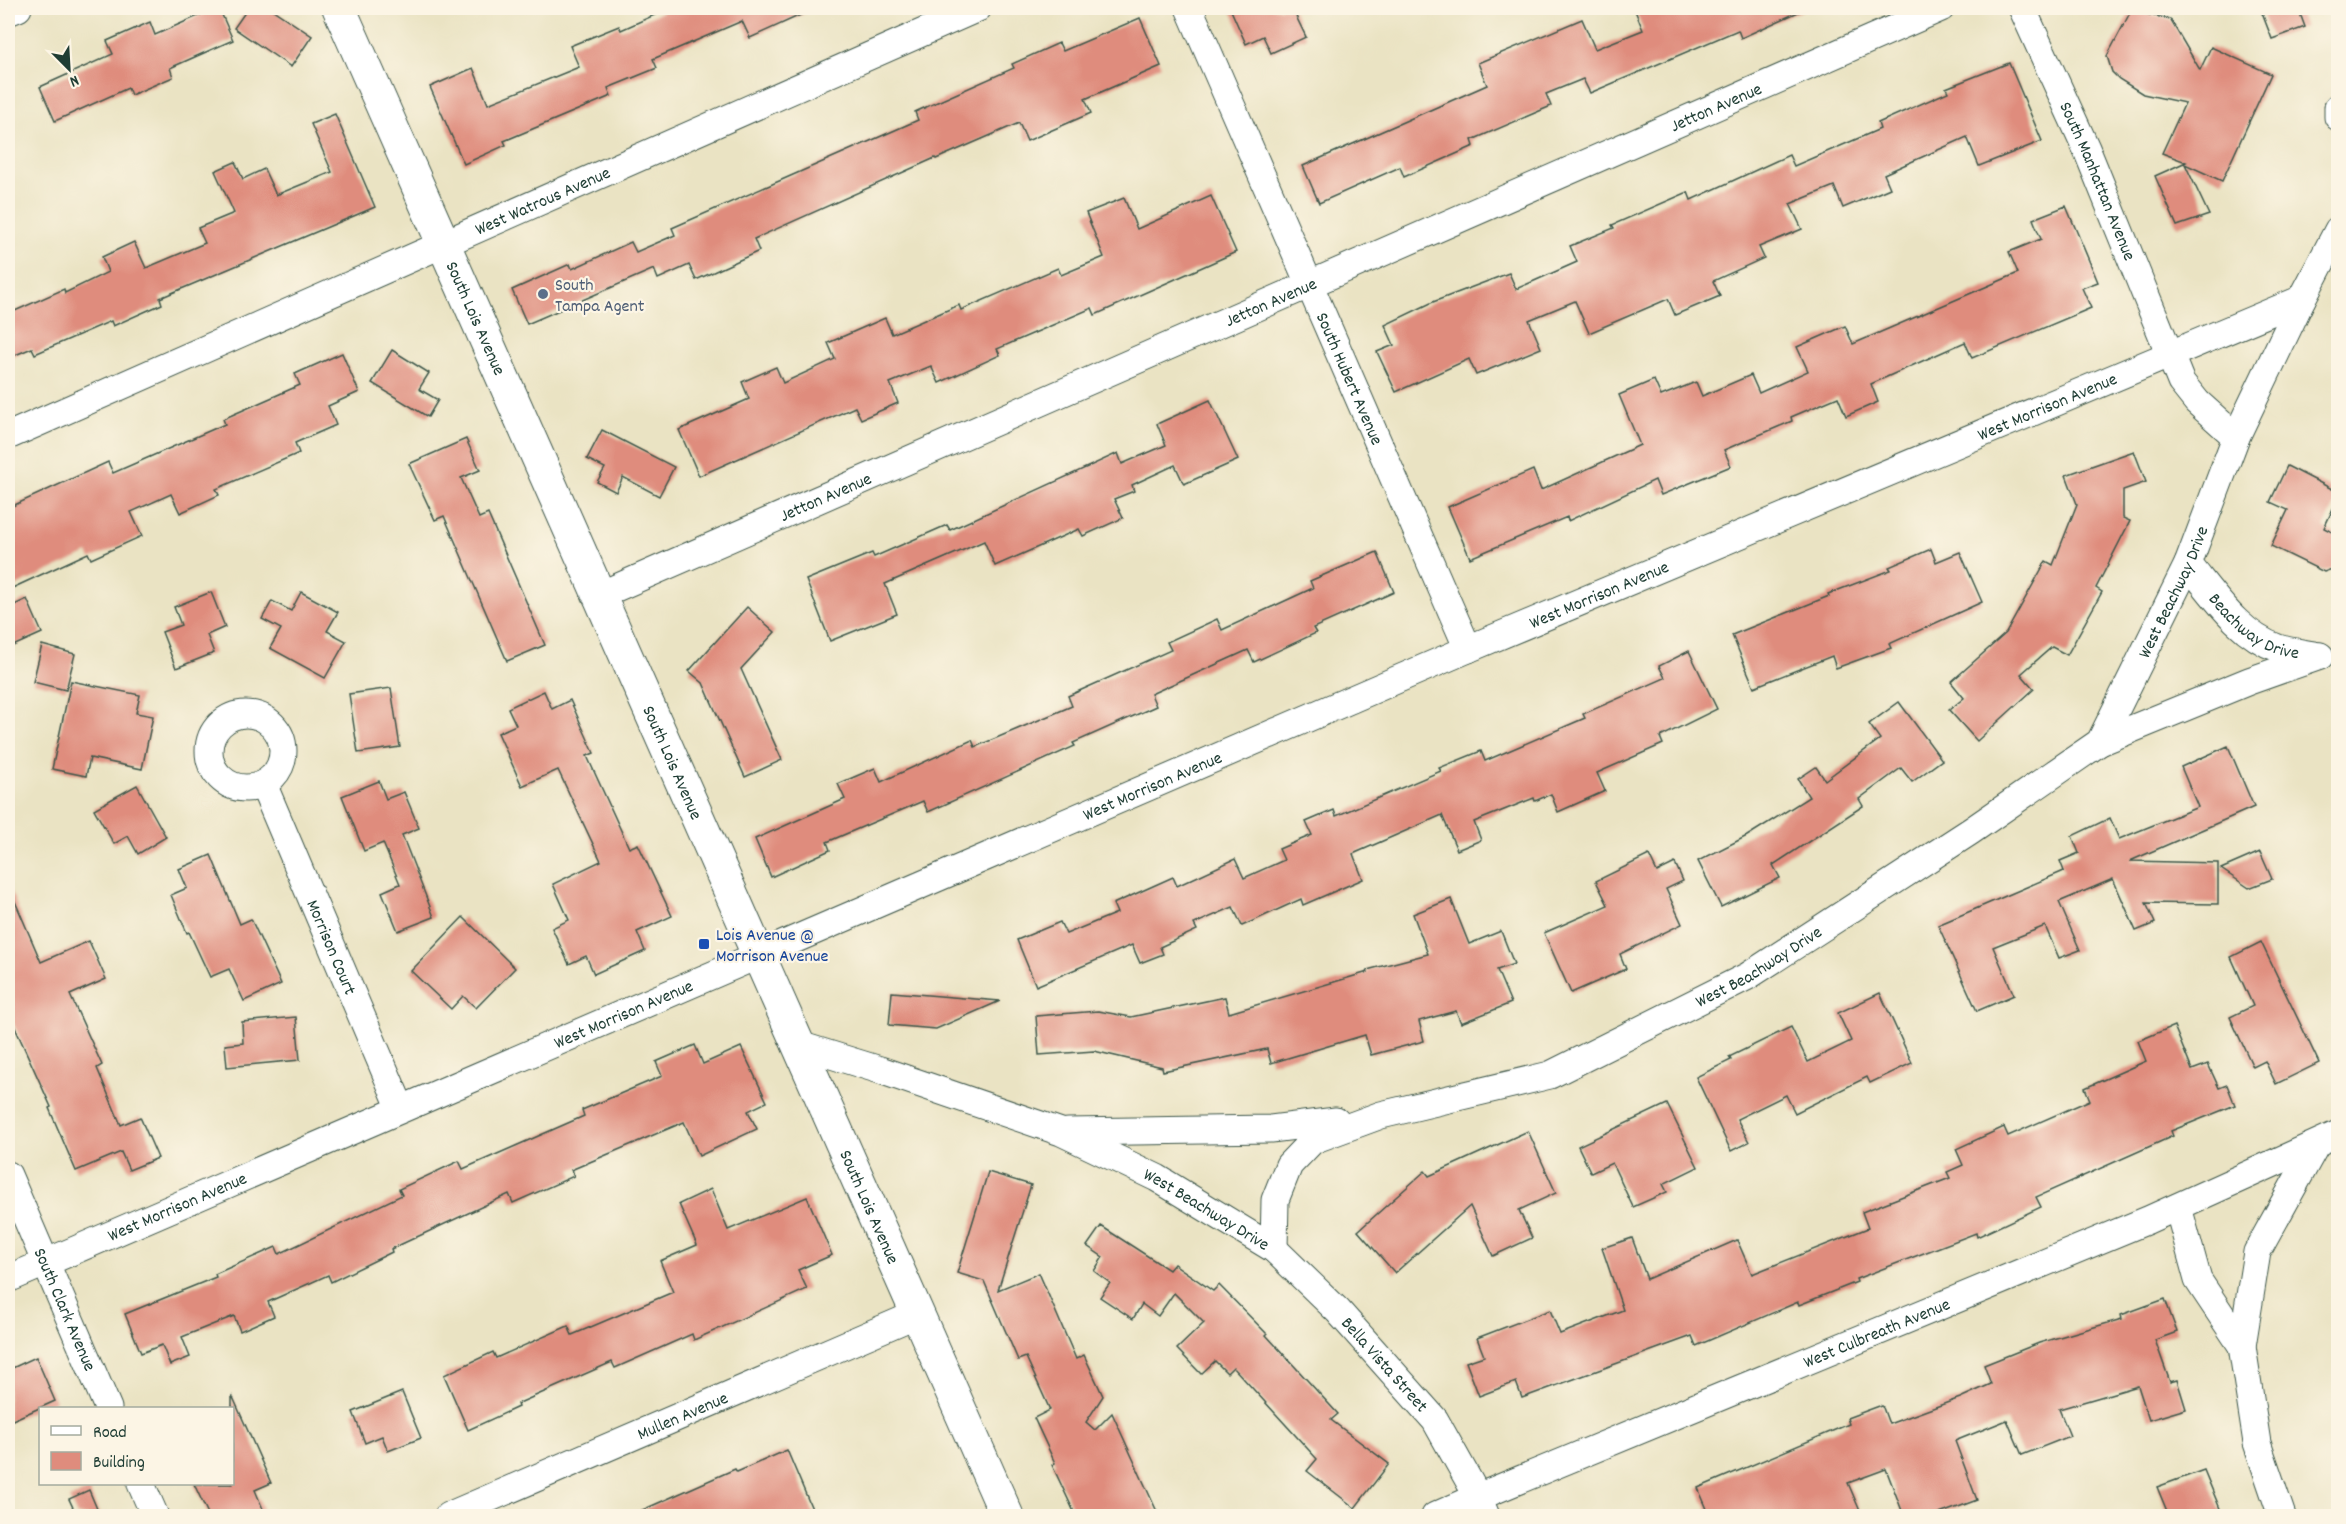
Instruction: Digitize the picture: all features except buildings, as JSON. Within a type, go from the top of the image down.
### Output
[{"type":"street","points":[[8,12],[18,8]]},
{"type":"street","name":"South Lois Avenue","points":[[339,8],[1007,1516]]},
{"type":"street","name":"West Watrous Avenue","points":[[8,436],[978,8]]},
{"type":"street","name":"South Hubert Avenue","points":[[1189,8],[1468,649]]},
{"type":"street","name":"Jetton Avenue","points":[[600,595],[1941,8]]},
{"type":"street","name":"South Manhattan Avenue","points":[[2022,8],[2086,148],[2171,355]]},
{"type":"street","points":[[2338,107],[2338,117]]},
{"type":"street","name":"West Beachway Drive","points":[[2100,742],[2188,564],[2236,437],[2338,230]]},
{"type":"street","name":"West Morrison Avenue","points":[[8,1279],[1468,649],[2302,299]]},
{"type":"street","points":[[2171,355],[2181,382],[2236,437]]},
{"type":"street","name":"Beachway Drive","points":[[2188,564],[2235,620],[2255,636],[2277,648],[2329,655]]},
{"type":"street","name":"West Beachway Drive","points":[[1061,1132],[1271,1129],[1381,1115],[1550,1075],[1748,976],[1971,831],[2100,742],[2249,681],[2329,655]]},
{"type":"street","name":"Morrison Court","points":[[263,784],[401,1109]]},
{"type":"street","name":"West Beachway Drive","points":[[799,1045],[880,1070],[1061,1132],[1157,1178],[1274,1249]]},
{"type":"street","name":"West Beachway Drive","points":[[1274,1249],[1275,1200],[1289,1165],[1312,1140],[1381,1115]]},
{"type":"street","name":"West Culbreath Avenue","points":[[1436,1516],[1482,1507],[2178,1206],[2327,1139]]},
{"type":"street","name":"West Culbreath Avenue","points":[[2242,1346],[2257,1252],[2327,1139]]},
{"type":"street","name":"South Clark Avenue","points":[[8,1175],[108,1407]]},
{"type":"street","points":[[2178,1206],[2198,1280],[2242,1346],[2257,1443],[2282,1516]]},
{"type":"street","name":"Bella Vista Street","points":[[1274,1249],[1338,1311],[1435,1420],[1482,1507]]},
{"type":"street","name":"Mullen Avenue","points":[[448,1516],[917,1314]]},
{"type":"street","points":[[141,1485],[155,1516]]},
{"type":"place","name":"South Tampa Agent","points":[[543,294]]},
{"type":"place","name":"Lois Avenue @ Morrison Avenue","points":[[704,944]]}]
